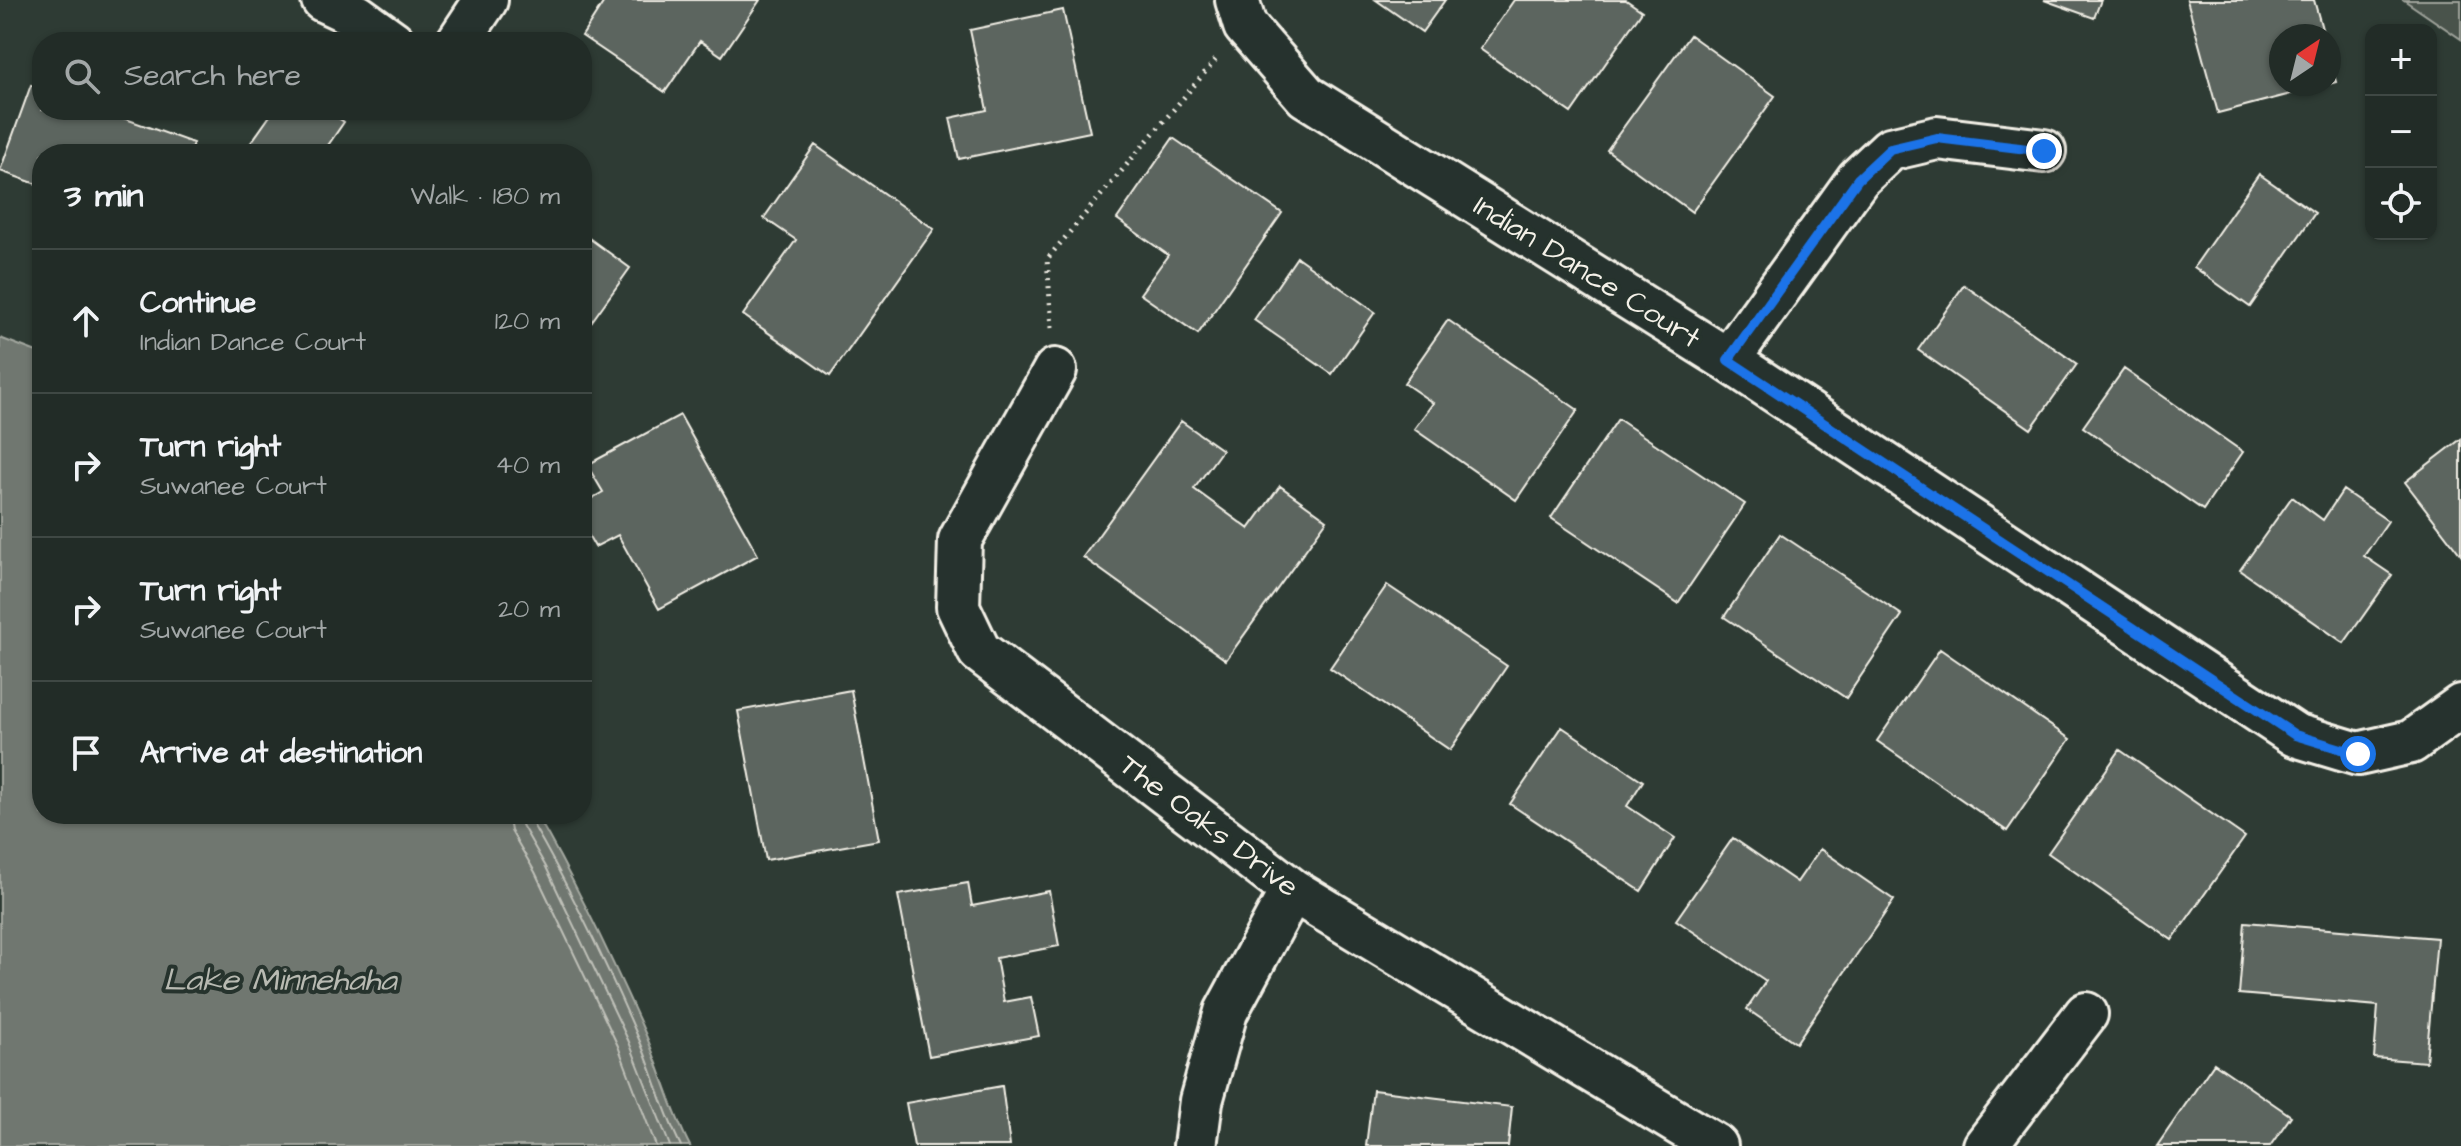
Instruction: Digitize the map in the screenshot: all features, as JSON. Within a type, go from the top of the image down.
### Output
[{"type":"street","points":[[323,0],[357,16],[379,32]]},
{"type":"street","points":[[465,32],[486,0]]},
{"type":"street","name":"Indian Dance Court","points":[[1241,13],[1306,96],[1728,360],[2295,735],[2358,754],[2411,742],[2461,706]]},
{"type":"street","points":[[1728,360],[1858,179],[1890,149],[1937,138],[2044,151]]},
{"type":"street","name":"The Oaks Drive","points":[[1055,370],[960,540],[958,607],[979,651],[1292,890],[1716,1146]]},
{"type":"street","points":[[1195,1146],[1201,1101],[1226,1012],[1292,890]]},
{"type":"street","points":[[1985,1146],[2086,1014]]},
{"type":"path","points":[[1055,370],[1047,259],[1241,13]]},
{"type":"shaded area","points":[[2404,0],[2461,0],[2461,39]]},
{"type":"water","name":"Lake Minnehaha","points":[[0,338],[32,350],[32,824],[542,824],[620,977],[690,1146],[0,1146]]},
{"type":"building","points":[[605,0],[760,0],[722,56],[700,41],[665,92],[592,43],[592,32],[585,32]]},
{"type":"building","points":[[1376,0],[1445,0],[1422,32]]},
{"type":"building","points":[[1514,0],[1626,0],[1642,11],[1571,113],[1480,49]]},
{"type":"building","points":[[2044,0],[2101,0],[2094,18]]},
{"type":"building","points":[[2187,0],[2314,0],[2321,24],[2269,24],[2269,96],[2283,96],[2218,113]]},
{"type":"building","points":[[1063,10],[1090,132],[959,159],[950,118],[987,110],[970,30]]},
{"type":"building","points":[[1690,35],[1775,96],[1692,212],[1607,150]]},
{"type":"building","points":[[31,85],[32,120],[129,120],[193,143],[32,144],[32,182],[0,171]]},
{"type":"building","points":[[267,120],[344,122],[329,144],[250,144]]},
{"type":"building","points":[[1173,138],[1282,213],[1198,334],[1140,294],[1168,255],[1117,219]]},
{"type":"building","points":[[815,145],[934,229],[830,376],[743,315],[796,240],[764,218]]},
{"type":"building","points":[[2259,174],[2315,213],[2250,307],[2194,267]]},
{"type":"building","points":[[592,240],[630,268],[592,321]]},
{"type":"building","points":[[1297,257],[1375,312],[1332,374],[1254,320]]},
{"type":"building","points":[[1964,285],[2077,364],[2031,429],[1918,350]]},
{"type":"building","points":[[1448,320],[1578,410],[1516,500],[1414,429],[1433,403],[1404,383]]},
{"type":"building","points":[[2124,369],[2243,452],[2203,510],[2083,427]]},
{"type":"building","points":[[680,415],[758,555],[659,609],[618,535],[595,547],[592,542],[592,498],[603,492],[592,473],[592,462]]},
{"type":"building","points":[[1618,419],[1745,504],[1678,603],[1551,518]]},
{"type":"building","points":[[1181,421],[1222,450],[1194,489],[1249,529],[1280,486],[1327,520],[1226,660],[1083,557]]},
{"type":"building","points":[[2461,439],[2461,555],[2405,482]]},
{"type":"building","points":[[2343,490],[2388,521],[2364,556],[2392,575],[2344,643],[2240,570],[2292,497],[2323,520]]},
{"type":"building","points":[[1780,534],[1902,615],[1846,698],[1724,617]]},
{"type":"building","points":[[1387,585],[1507,666],[1450,750],[1330,668]]},
{"type":"building","points":[[1940,649],[2070,739],[2007,831],[1877,741]]},
{"type":"building","points":[[851,690],[879,840],[766,860],[738,711]]},
{"type":"building","points":[[1562,727],[1643,781],[1627,806],[1675,838],[1641,891],[1510,804]]},
{"type":"building","points":[[2120,750],[2245,837],[2172,940],[2048,853]]},
{"type":"building","points":[[1733,838],[1797,882],[1820,849],[1894,900],[1796,1043],[1747,1009],[1766,981],[1676,920]]},
{"type":"building","points":[[968,883],[972,906],[1049,891],[1059,946],[996,958],[1004,1002],[1031,997],[1039,1036],[929,1056],[898,895]]},
{"type":"building","points":[[2245,922],[2437,938],[2426,1062],[2374,1058],[2378,1006],[2239,994]]},
{"type":"building","points":[[2214,1063],[2291,1116],[2270,1146],[2157,1146]]},
{"type":"building","points":[[1002,1086],[1010,1146],[914,1146],[906,1103]]},
{"type":"building","points":[[1373,1090],[1512,1107],[1508,1146],[1366,1146]]},
{"type":"route","points":[[2044,151],[1937,138],[1890,149],[1858,179],[1728,360],[2295,735],[2358,754]]}]
